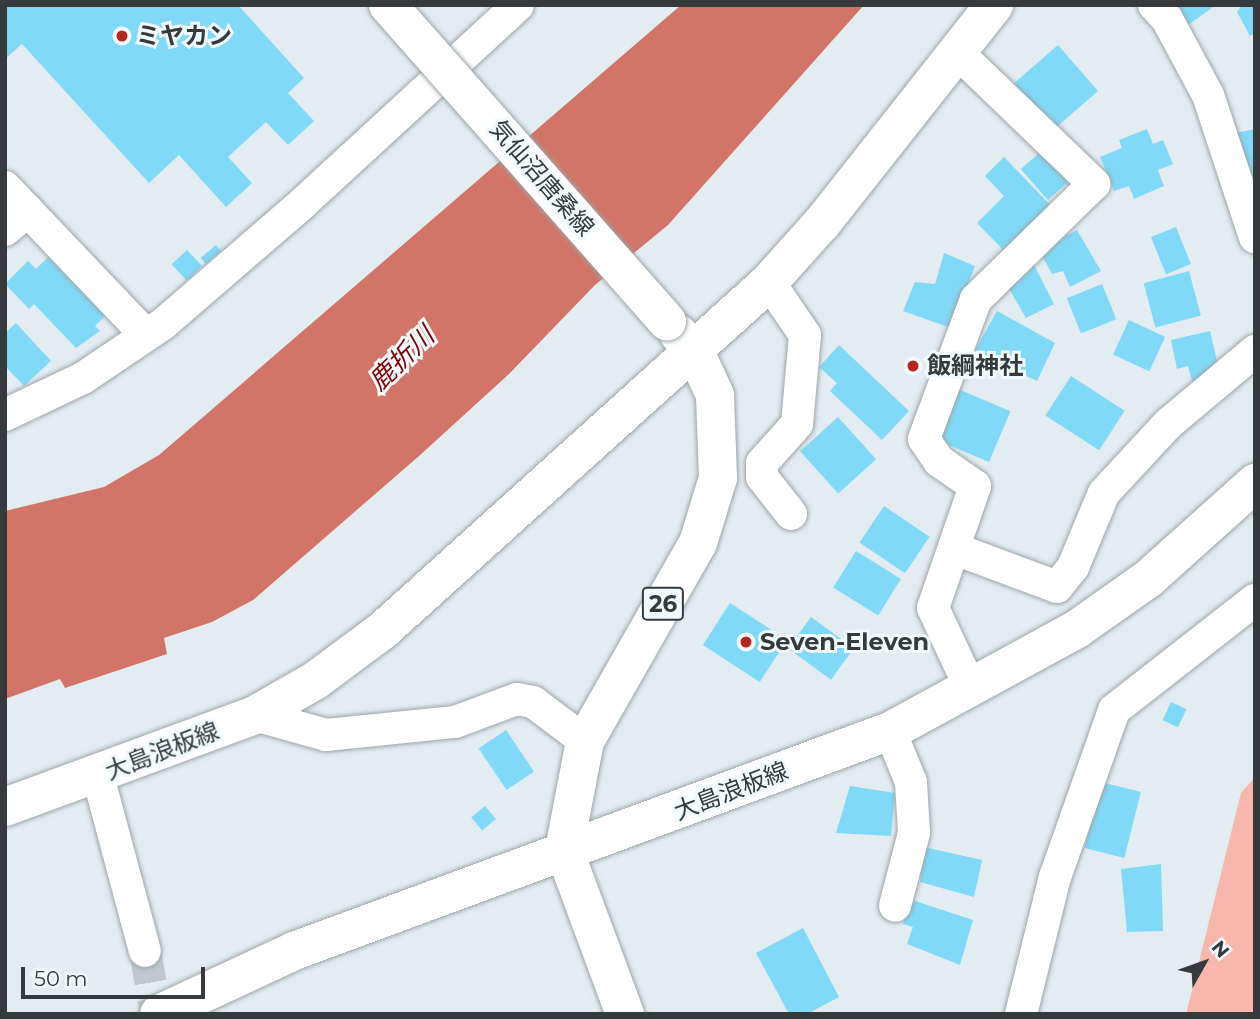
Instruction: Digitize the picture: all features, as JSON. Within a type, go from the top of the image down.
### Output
[{"type":"main road","name":"気仙沼唐桑線","points":[[388,5],[695,352],[715,395],[718,478],[698,543],[585,741],[564,850]]},
{"type":"main road","points":[[695,352],[769,282],[822,223],[994,5]]},
{"type":"main road","name":"大島浪板線","points":[[5,807],[98,776],[255,715],[316,680],[382,631],[695,352]]},
{"type":"main road","name":"大島浪板線","points":[[159,1014],[294,951],[890,731],[1077,629],[1148,579],[1255,483]]},
{"type":"main road","points":[[564,850],[625,1014]]},
{"type":"street","points":[[5,415],[83,378],[146,335],[303,203],[517,5]]},
{"type":"street","points":[[1154,5],[1167,19],[1208,95],[1255,237]]},
{"type":"street","points":[[956,51],[1094,184],[976,299],[925,439],[939,461],[975,486],[933,608],[971,689]]},
{"type":"street","points":[[5,187],[17,220],[146,335]]},
{"type":"street","points":[[769,282],[804,335],[797,424],[762,463],[762,477],[791,514]]},
{"type":"street","points":[[955,549],[1057,587],[1073,567],[1104,493],[1168,424],[1255,351]]},
{"type":"street","points":[[1021,1014],[1055,877],[1114,710],[1255,600]]},
{"type":"street","points":[[255,715],[326,735],[454,722],[517,699],[533,702],[585,741]]},
{"type":"street","points":[[890,731],[911,782],[914,832],[895,905]]},
{"type":"street","points":[[98,776],[145,951]]},
{"type":"shaded area","points":[[1255,777],[1255,1014],[1186,1014],[1241,793]]},
{"type":"water","name":"鹿折川","points":[[681,5],[864,5],[668,225],[595,285],[509,374],[419,456],[253,600],[212,622],[164,638],[167,654],[65,688],[60,679],[5,699],[5,511],[104,487],[159,455]]},
{"type":"building","points":[[5,5],[238,5],[304,78],[288,93],[314,121],[288,145],[266,122],[228,157],[252,183],[226,207],[179,155],[149,183],[22,44],[5,59]]},
{"type":"building","points":[[1167,5],[1216,5],[1184,28]]},
{"type":"building","points":[[1242,5],[1255,5],[1255,33],[1250,36],[1237,12]]},
{"type":"building","points":[[1058,45],[1098,91],[1047,135],[1007,89]]},
{"type":"building","points":[[1147,129],[1153,144],[1163,140],[1173,164],[1158,170],[1164,186],[1134,199],[1129,186],[1114,191],[1100,157],[1122,148],[1119,140]]},
{"type":"building","points":[[1255,129],[1255,191],[1235,133]]},
{"type":"building","points":[[1045,148],[1072,179],[1048,200],[1021,169]]},
{"type":"building","points":[[1004,157],[1058,213],[1011,258],[977,223],[1004,196],[985,176]]},
{"type":"building","points":[[1176,227],[1191,264],[1166,274],[1151,237]]},
{"type":"building","points":[[1077,230],[1101,271],[1070,287],[1063,271],[1052,274],[1039,250]]},
{"type":"building","points":[[216,245],[221,251],[206,264],[201,258]]},
{"type":"building","points":[[187,250],[202,266],[187,280],[172,264]]},
{"type":"building","points":[[944,253],[975,266],[951,328],[903,311],[915,282],[935,284]]},
{"type":"building","points":[[48,257],[105,316],[95,326],[100,331],[76,348],[34,304],[29,309],[5,284],[28,261],[36,269]]},
{"type":"building","points":[[1033,263],[1054,304],[1026,318],[1005,282]]},
{"type":"building","points":[[1189,271],[1201,315],[1156,328],[1144,283]]},
{"type":"building","points":[[1102,284],[1116,319],[1081,333],[1067,298]]},
{"type":"building","points":[[997,311],[1055,343],[1037,381],[974,352]]},
{"type":"building","points":[[1129,320],[1165,337],[1149,371],[1113,354]]},
{"type":"building","points":[[16,323],[51,361],[24,386],[5,366],[5,333]]},
{"type":"building","points":[[1210,331],[1220,374],[1193,385],[1188,366],[1177,369],[1171,340]]},
{"type":"building","points":[[839,345],[909,411],[882,440],[830,391],[837,383],[819,367]]},
{"type":"building","points":[[1071,376],[1125,411],[1099,450],[1045,415]]},
{"type":"building","points":[[958,389],[1010,411],[989,462],[937,440]]},
{"type":"building","points":[[838,417],[876,459],[838,493],[800,451]]},
{"type":"building","points":[[884,506],[930,537],[905,573],[859,542]]},
{"type":"building","points":[[856,551],[901,579],[878,616],[833,587]]},
{"type":"building","points":[[730,603],[787,640],[760,682],[703,645]]},
{"type":"building","points":[[811,617],[854,648],[831,680],[788,649]]},
{"type":"building","points":[[1171,702],[1186,709],[1178,727],[1163,720]]},
{"type":"building","points":[[506,730],[534,771],[507,790],[479,748]]},
{"type":"building","points":[[1101,782],[1141,792],[1124,858],[1085,848]]},
{"type":"building","points":[[850,786],[895,793],[891,836],[836,833]]},
{"type":"building","points":[[485,806],[496,819],[482,831],[471,818]]},
{"type":"building","points":[[924,847],[982,860],[974,897],[920,882]]},
{"type":"building","points":[[1161,864],[1163,931],[1127,932],[1121,869]]},
{"type":"building","points":[[909,899],[973,920],[960,965],[907,944],[913,927],[903,924]]},
{"type":"building","points":[[803,928],[839,997],[807,1014],[789,1014],[756,953]]},
{"type":"tunnel","points":[[145,951],[156,1014]]},
{"type":"place","name":"ミヤカン","points":[[122,36]]},
{"type":"place","name":"飯綱神社","points":[[913,366]]},
{"type":"place","name":"Seven-Eleven","points":[[746,642]]}]
